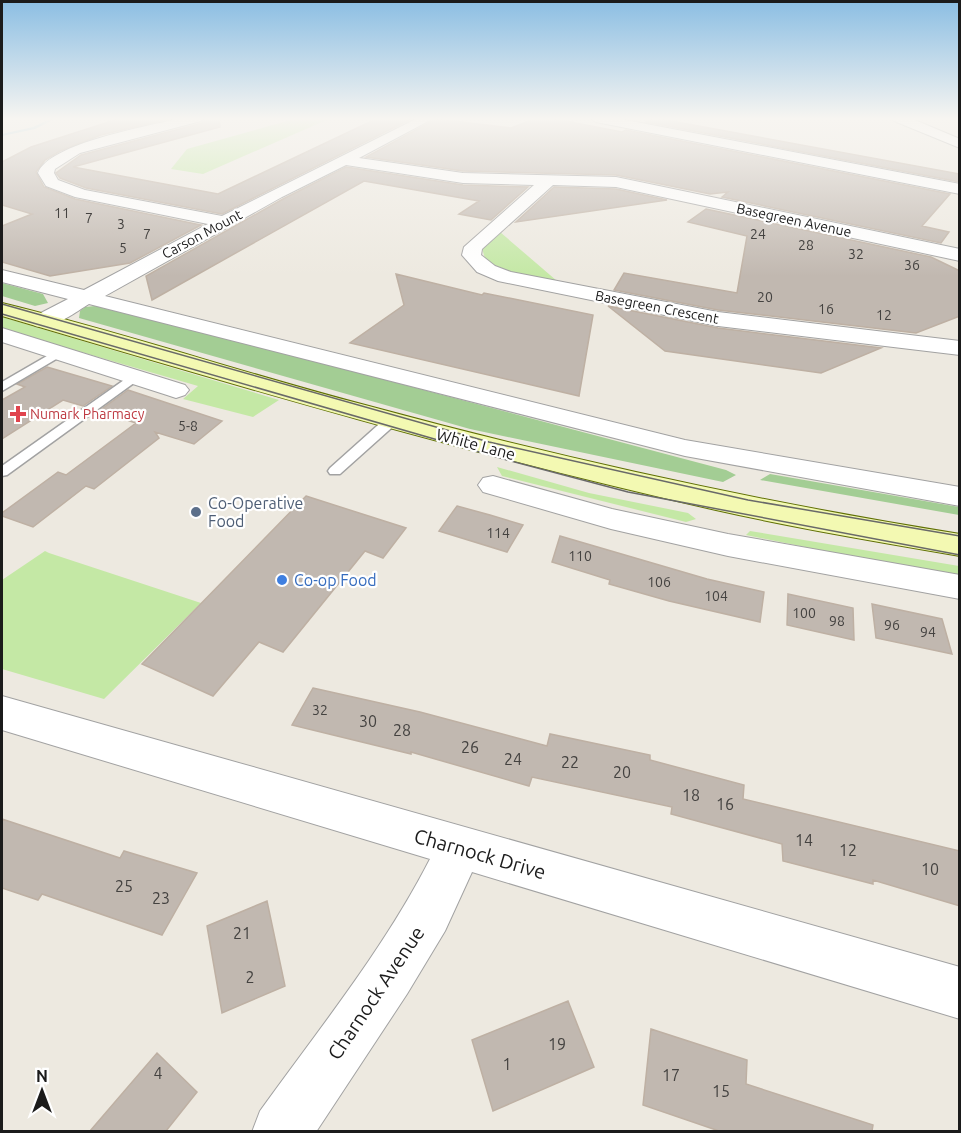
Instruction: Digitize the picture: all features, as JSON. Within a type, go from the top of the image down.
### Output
[{"type":"main road","name":"White Lane","points":[[2,309],[564,467],[723,503],[960,545]]},
{"type":"street","points":[[47,171],[52,183],[81,194],[224,222]]},
{"type":"street","name":"Carson Mount","points":[[43,321],[322,171]]},
{"type":"street","name":"Basegreen Avenue","points":[[415,171],[463,178],[616,182],[960,255]]},
{"type":"street","points":[[867,171],[960,189]]},
{"type":"street","name":"Basegreen Crescent","points":[[548,182],[473,247],[471,255],[478,265],[491,273],[511,278],[718,319],[960,348]]},
{"type":"street","points":[[2,276],[685,448],[960,498]]},
{"type":"street","points":[[2,335],[176,390]]},
{"type":"street","points":[[493,485],[643,526],[728,545],[960,588]]},
{"type":"street","name":"Charnock Drive","points":[[2,713],[960,993]]},
{"type":"street","name":"Charnock Avenue","points":[[281,1131],[389,976],[428,914],[459,848]]},
{"type":"lane","points":[[2,387],[59,353]]},
{"type":"lane","points":[[2,472],[134,377]]},
{"type":"lane","points":[[335,471],[392,420]]},
{"type":"green space","points":[[183,171],[210,171],[203,174]]},
{"type":"green space","points":[[500,232],[557,281],[511,273],[486,262],[482,248]]},
{"type":"green space","points":[[2,283],[43,294],[48,303],[35,306],[2,296]]},
{"type":"green space","points":[[95,306],[303,358],[726,470],[736,475],[723,482],[470,429],[79,318],[80,311],[85,307]]},
{"type":"green space","points":[[2,317],[279,400],[253,417],[183,399],[198,386],[2,329]]},
{"type":"green space","points":[[497,467],[589,493],[688,513],[696,519],[686,522],[502,476]]},
{"type":"green space","points":[[770,474],[959,507],[959,515],[760,480]]},
{"type":"green space","points":[[750,531],[959,566],[959,578],[746,535]]},
{"type":"green space","points":[[45,551],[201,603],[104,699],[2,669],[2,580]]},
{"type":"building","points":[[2,171],[37,171],[44,187],[75,199],[201,225],[130,263],[50,276],[2,262],[2,226],[32,214],[2,205]]},
{"type":"building","points":[[59,171],[94,171],[218,194],[267,171],[308,171],[222,214],[86,188],[60,178],[56,173]]},
{"type":"building","points":[[338,171],[371,171],[463,185],[528,187],[491,220],[459,214],[479,201],[364,181],[152,300],[146,276],[283,199]]},
{"type":"building","points":[[463,171],[833,171],[950,194],[922,226],[949,232],[941,243],[722,197],[728,192],[710,194],[616,175]]},
{"type":"building","points":[[902,171],[943,171],[960,174],[960,182]]},
{"type":"building","points":[[554,187],[616,189],[667,200],[516,222]]},
{"type":"building","points":[[706,209],[931,257],[960,271],[960,316],[916,333],[718,310],[614,290],[624,273],[737,293],[747,236],[688,222]]},
{"type":"building","points":[[396,274],[482,295],[484,293],[593,315],[579,396],[350,343],[404,305]]},
{"type":"building","points":[[608,306],[718,328],[881,348],[821,373],[665,351]]},
{"type":"building","points":[[47,367],[112,386],[83,406],[63,400],[2,439],[2,400],[25,387],[17,384]]},
{"type":"building","points":[[128,390],[222,421],[194,444],[155,432],[159,438],[94,489],[86,486],[33,527],[2,516],[2,513],[58,472],[66,475],[136,423],[99,411]]},
{"type":"building","name":"Co-op Food","points":[[306,496],[406,528],[383,558],[365,551],[283,652],[259,642],[213,696],[142,664]]},
{"type":"building","points":[[457,506],[523,525],[507,552],[439,531]]},
{"type":"building","points":[[560,536],[707,579],[764,592],[760,622],[669,601],[609,584],[610,580],[552,562]]},
{"type":"building","points":[[788,594],[853,608],[854,640],[787,625]]},
{"type":"building","points":[[872,604],[942,619],[952,654],[876,638]]},
{"type":"building","points":[[313,688],[420,712],[547,746],[550,734],[650,755],[650,760],[744,785],[743,799],[960,851],[960,906],[873,880],[873,884],[783,861],[782,844],[671,814],[672,807],[532,777],[529,786],[411,752],[411,754],[292,725]]},
{"type":"building","points":[[2,819],[120,858],[124,851],[197,873],[162,935],[42,894],[38,900],[2,888]]},
{"type":"building","points":[[267,901],[285,986],[222,1013],[207,926]]},
{"type":"building","points":[[568,1001],[594,1067],[493,1111],[472,1040]]},
{"type":"building","points":[[651,1029],[747,1060],[746,1084],[873,1125],[872,1131],[719,1131],[643,1105]]},
{"type":"building","points":[[157,1053],[197,1092],[166,1131],[90,1131]]},
{"type":"tram line","points":[[2,304],[489,442],[748,500],[960,536]]},
{"type":"tram line","points":[[2,314],[507,460],[628,492],[960,555]]},
{"type":"place","name":"Numark Pharmacy","points":[[18,414]]},
{"type":"place","name":"Co-Operative Food","points":[[196,512]]},
{"type":"place","name":"Co-op Food","points":[[282,580]]}]
